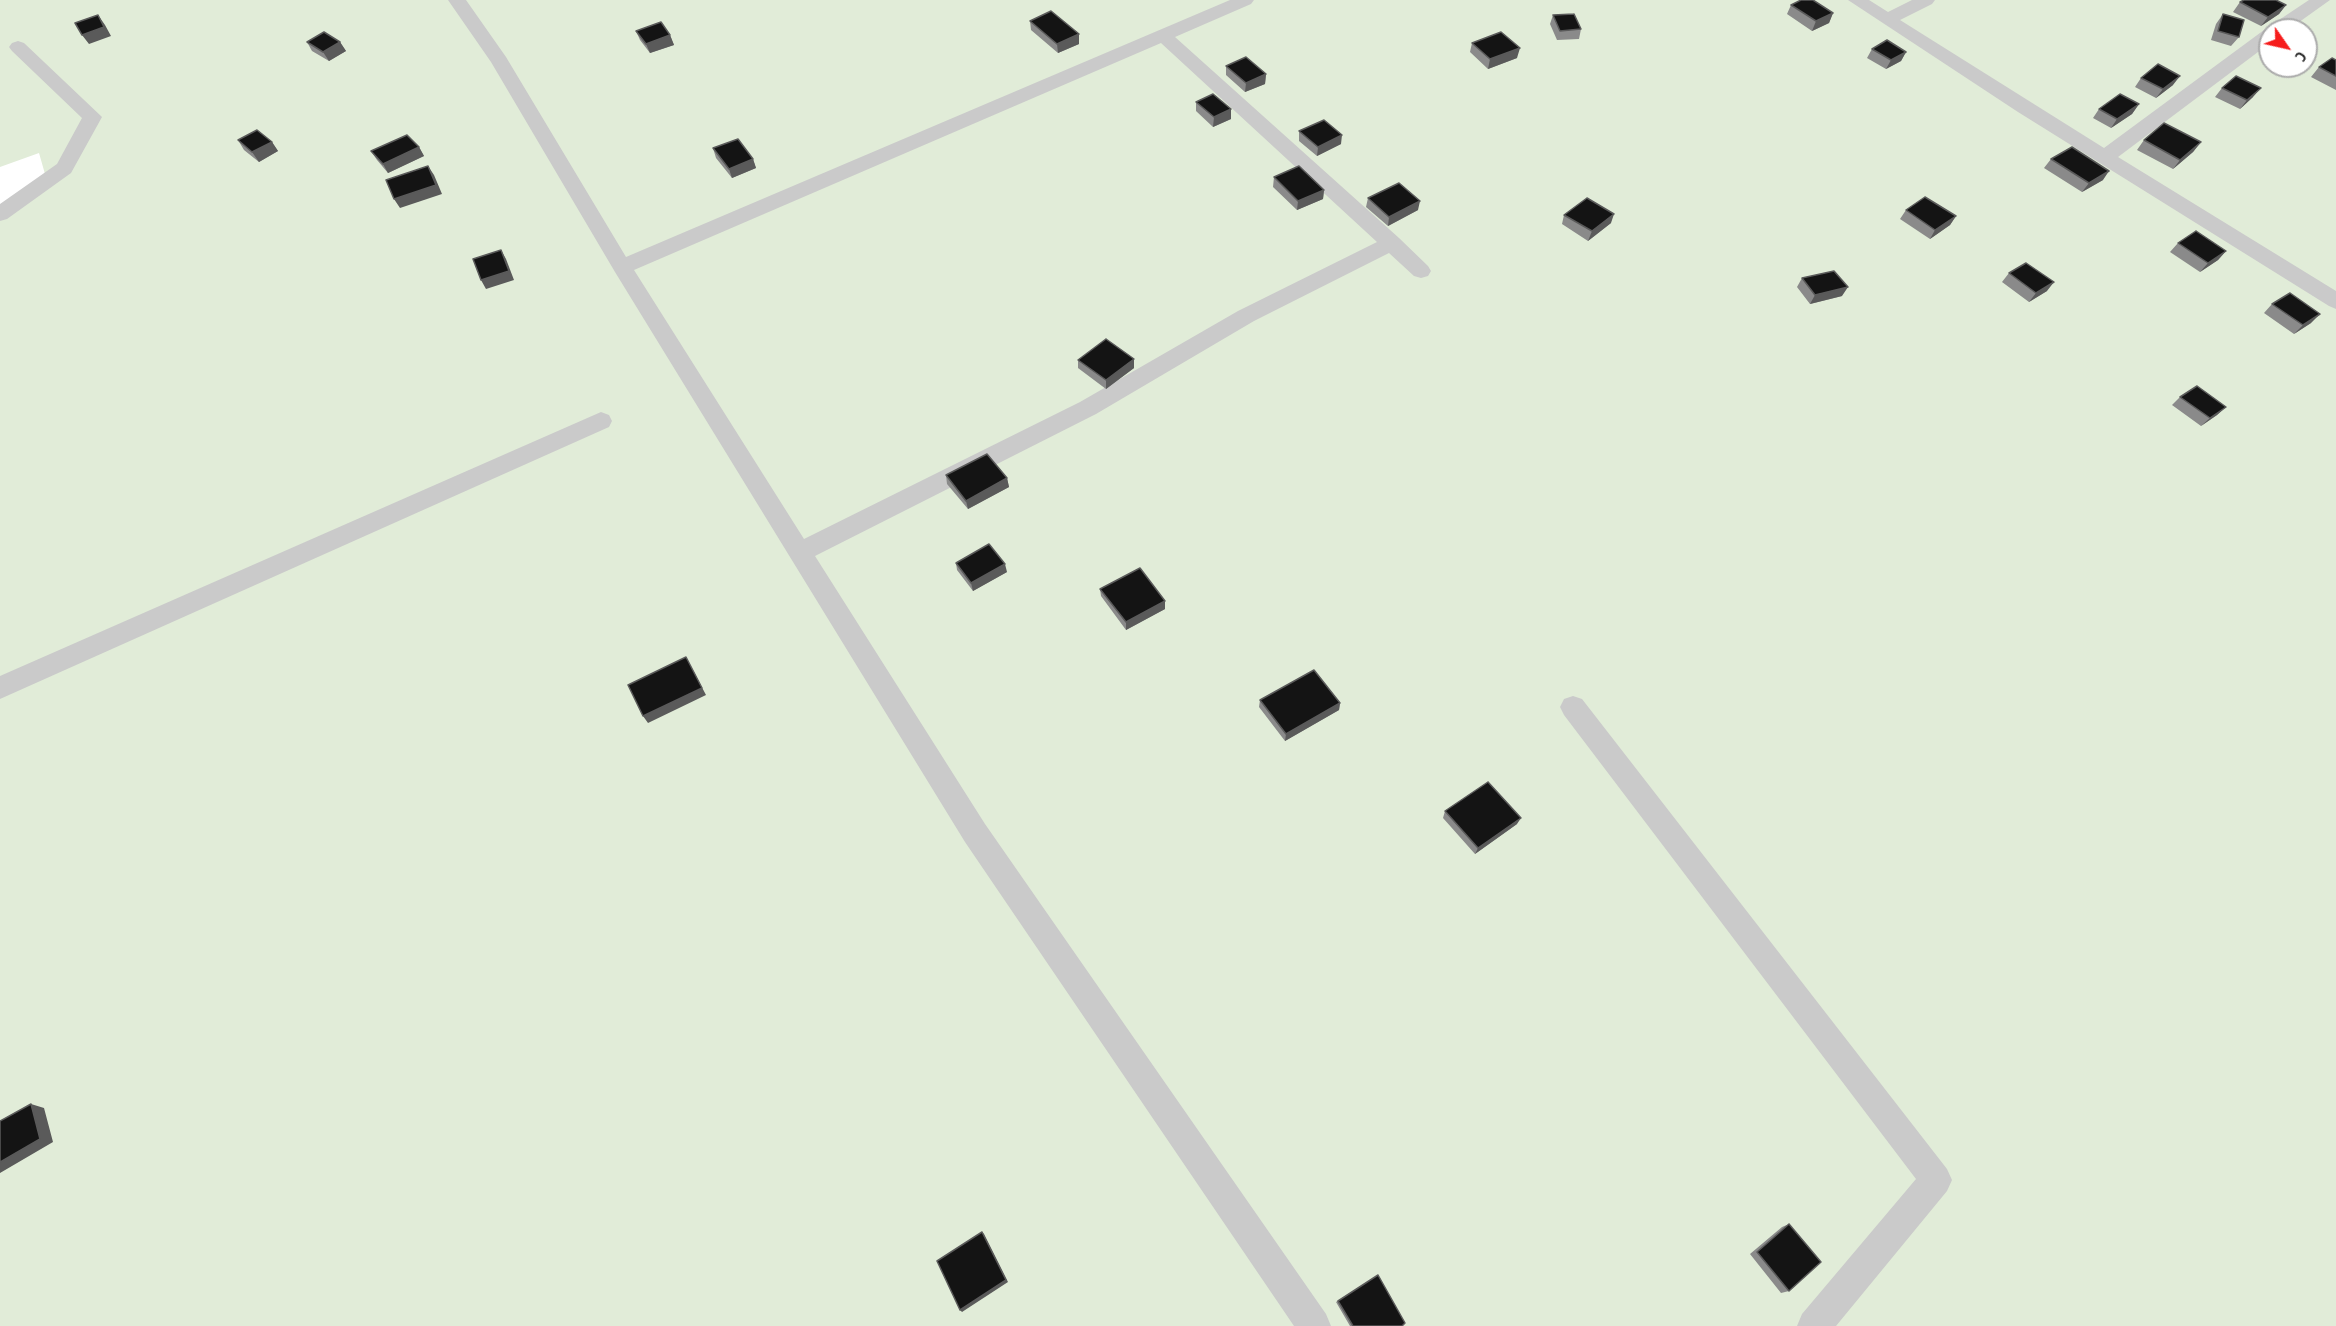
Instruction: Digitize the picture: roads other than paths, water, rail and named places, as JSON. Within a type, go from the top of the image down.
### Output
[{"type":"lane","points":[[457,0],[500,61],[622,267],[975,833],[1314,1326]]},
{"type":"lane","points":[[622,267],[1245,0]]},
{"type":"lane","points":[[1857,0],[2336,300]]},
{"type":"lane","points":[[1887,19],[1926,0]]},
{"type":"lane","points":[[2294,18],[2321,0]]},
{"type":"lane","points":[[1163,35],[1421,271]]},
{"type":"lane","points":[[2105,157],[2258,43]]},
{"type":"lane","points":[[0,214],[64,168],[92,117],[18,47]]},
{"type":"lane","points":[[800,552],[1088,408],[1246,316],[1392,243]]},
{"type":"lane","points":[[0,688],[601,421]]},
{"type":"lane","points":[[1573,707],[1936,1180],[1814,1326]]}]
